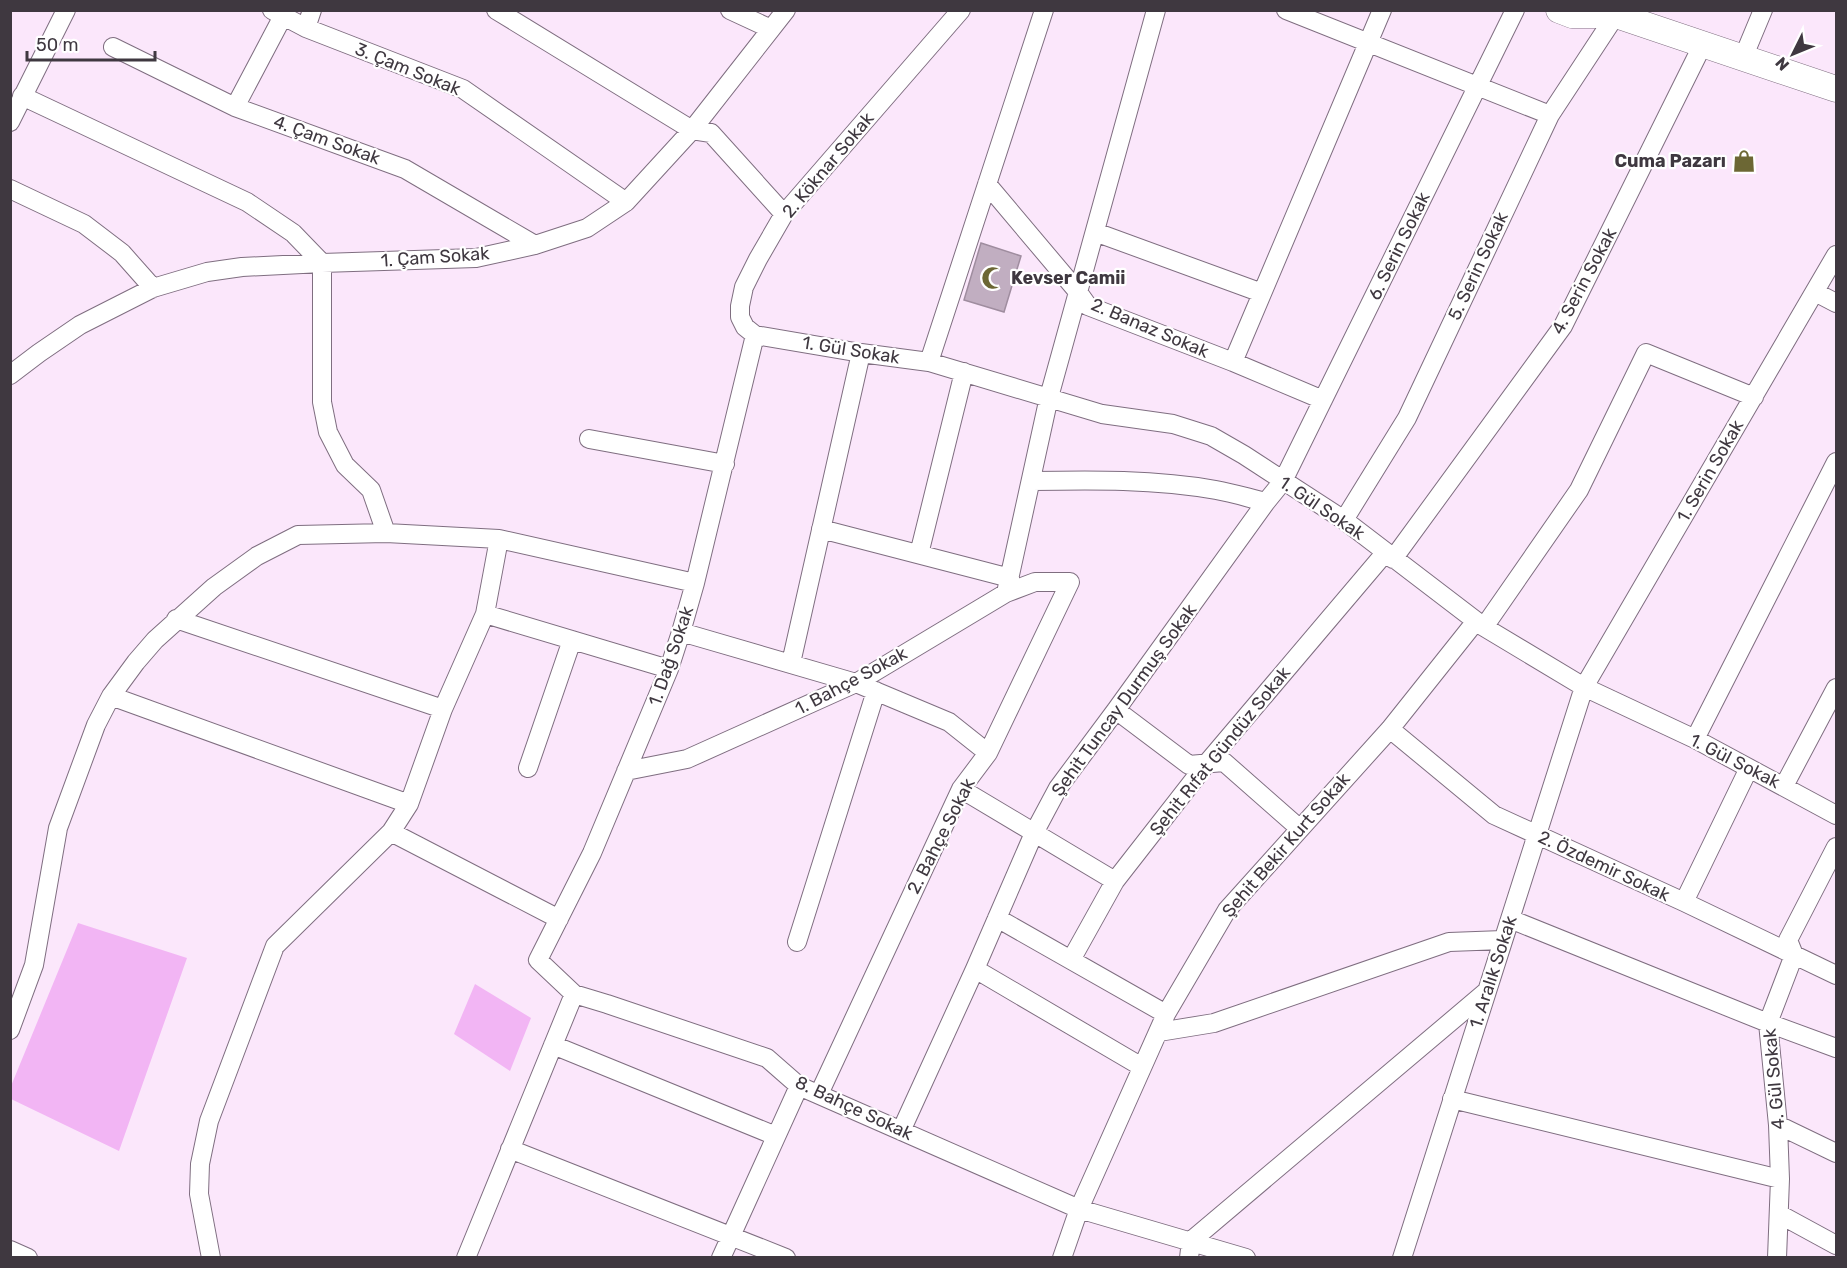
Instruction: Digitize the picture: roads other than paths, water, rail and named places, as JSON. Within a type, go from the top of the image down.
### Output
[{"type":"street","points":[[10,122],[66,10]]},
{"type":"street","points":[[306,28],[312,10]]},
{"type":"street","points":[[496,10],[692,130],[711,133],[784,214]]},
{"type":"street","points":[[730,10],[771,28]]},
{"type":"street","name":"1. Çam Sokak","points":[[10,375],[80,325],[153,288],[207,272],[242,267],[476,258],[535,245],[587,228],[626,202],[692,130],[786,10]]},
{"type":"street","name":"2. Köknar Sokak","points":[[755,335],[745,327],[740,317],[744,287],[784,214],[961,10]]},
{"type":"street","points":[[929,362],[1044,10]]},
{"type":"street","points":[[821,529],[919,554],[1008,585],[1049,397],[1156,10]]},
{"type":"street","points":[[1286,10],[1550,116]]},
{"type":"street","points":[[1233,362],[1382,10]]},
{"type":"street","name":"6. Serin Sokak","points":[[1283,481],[1515,10]]},
{"type":"street","points":[[1559,10],[1572,15],[1615,12],[1836,89]]},
{"type":"street","points":[[1743,58],[1763,10]]},
{"type":"street","name":"5. Serin Sokak","points":[[1344,520],[1407,418],[1550,116],[1615,12]]},
{"type":"street","points":[[234,106],[278,14]]},
{"type":"street","name":"3. Çam Sokak","points":[[278,14],[306,28],[463,89],[626,202]]},
{"type":"street","name":"4. Serin Sokak","points":[[1389,556],[1563,326],[1703,44]]},
{"type":"street","name":"4. Çam Sokak","points":[[113,47],[234,106],[405,169],[535,245]]},
{"type":"street","points":[[22,96],[248,202],[293,232],[322,263],[322,402],[328,432],[345,465],[371,490],[386,533]]},
{"type":"street","name":"2. Banaz Sokak","points":[[987,184],[1088,306],[1233,362],[1323,400]]},
{"type":"street","points":[[10,189],[84,224],[122,253],[153,288]]},
{"type":"street","points":[[1095,232],[1262,293]]},
{"type":"street","name":"1. Serin Sokak","points":[[1584,687],[1836,255]]},
{"type":"street","points":[[1815,292],[1836,303]]},
{"type":"street","name":"1. Gül Sokak","points":[[755,335],[929,362],[1102,414],[1173,424],[1211,436],[1344,520],[1480,624],[1584,687],[1695,739],[1836,815]]},
{"type":"street","name":"1. Dağ Sokak","points":[[538,960],[592,853],[669,669],[695,583],[755,335]]},
{"type":"street","points":[[791,663],[861,353]]},
{"type":"street","name":"Şehit Bekir Kurt Sokak","points":[[1062,1257],[1079,1209],[1166,1014],[1227,909],[1390,729],[1480,624],[1579,490],[1646,353],[1754,397]]},
{"type":"street","points":[[919,554],[964,372]]},
{"type":"street","points":[[590,439],[725,464]]},
{"type":"street","points":[[1695,739],[1836,462]]},
{"type":"street","points":[[1031,481],[1090,480],[1162,483],[1215,490],[1266,502]]},
{"type":"street","name":"Şehit Tuncay Durmuş Sokak","points":[[901,1131],[1034,833],[1058,788],[1283,481]]},
{"type":"street","points":[[10,1030],[34,965],[58,828],[96,724],[111,696],[136,662],[176,619],[214,587],[257,556],[298,535],[386,533],[499,539],[695,583]]},
{"type":"street","points":[[211,1257],[199,1194],[200,1164],[209,1121],[275,946],[391,832],[409,804],[443,709],[485,614],[499,539]]},
{"type":"street","name":"Şehit Rıfat Gündüz Sokak","points":[[1071,960],[1116,881],[1207,764],[1389,556]]},
{"type":"street","name":"1. Bahçe Sokak","points":[[626,771],[687,759],[856,683],[1008,585],[1070,582]]},
{"type":"street","name":"2. Bahçe Sokak","points":[[819,1094],[961,789],[988,753],[1070,582]]},
{"type":"street","points":[[485,614],[669,669]]},
{"type":"street","points":[[176,619],[443,709]]},
{"type":"street","points":[[681,632],[856,683],[950,722],[988,753]]},
{"type":"street","points":[[528,768],[572,640]]},
{"type":"street","name":"1. Aralık Sokak","points":[[1402,1257],[1584,687]]},
{"type":"street","points":[[1784,786],[1836,688]]},
{"type":"street","points":[[797,942],[876,691]]},
{"type":"street","points":[[111,696],[409,804]]},
{"type":"street","points":[[1116,710],[1189,765],[1224,762],[1299,828]]},
{"type":"street","name":"2. Özdemir Sokak","points":[[1390,729],[1494,815],[1836,975]]},
{"type":"street","points":[[1684,902],[1749,768]]},
{"type":"street","points":[[961,789],[1116,881]]},
{"type":"street","points":[[391,832],[559,919]]},
{"type":"street","name":"4. Gül Sokak","points":[[1778,1257],[1780,1179],[1778,1125],[1768,1023],[1794,955],[1788,940],[1836,847]]},
{"type":"street","points":[[997,918],[1166,1014]]},
{"type":"street","points":[[1510,919],[1836,1048]]},
{"type":"street","points":[[1159,1032],[1214,1023],[1449,942],[1503,940]]},
{"type":"street","name":"8. Bahçe Sokak","points":[[538,960],[574,994],[767,1058],[799,1086],[1079,1209],[1190,1249],[1246,1257]]},
{"type":"street","points":[[975,969],[1142,1067]]},
{"type":"street","points":[[1190,1249],[1487,991]]},
{"type":"street","points":[[466,1257],[574,994]]},
{"type":"street","points":[[553,1045],[776,1136]]},
{"type":"street","points":[[721,1257],[799,1086]]},
{"type":"street","points":[[1452,1099],[1780,1179]]},
{"type":"street","points":[[1778,1125],[1836,1153]]},
{"type":"street","points":[[510,1149],[786,1257]]},
{"type":"street","points":[[1779,1214],[1836,1245]]},
{"type":"street","points":[[10,1250],[28,1257]]},
{"type":"place","name":"Cuma Pazarı","points":[[1744,161]]},
{"type":"place","name":"Kevser Camii","points":[[993,278]]}]
